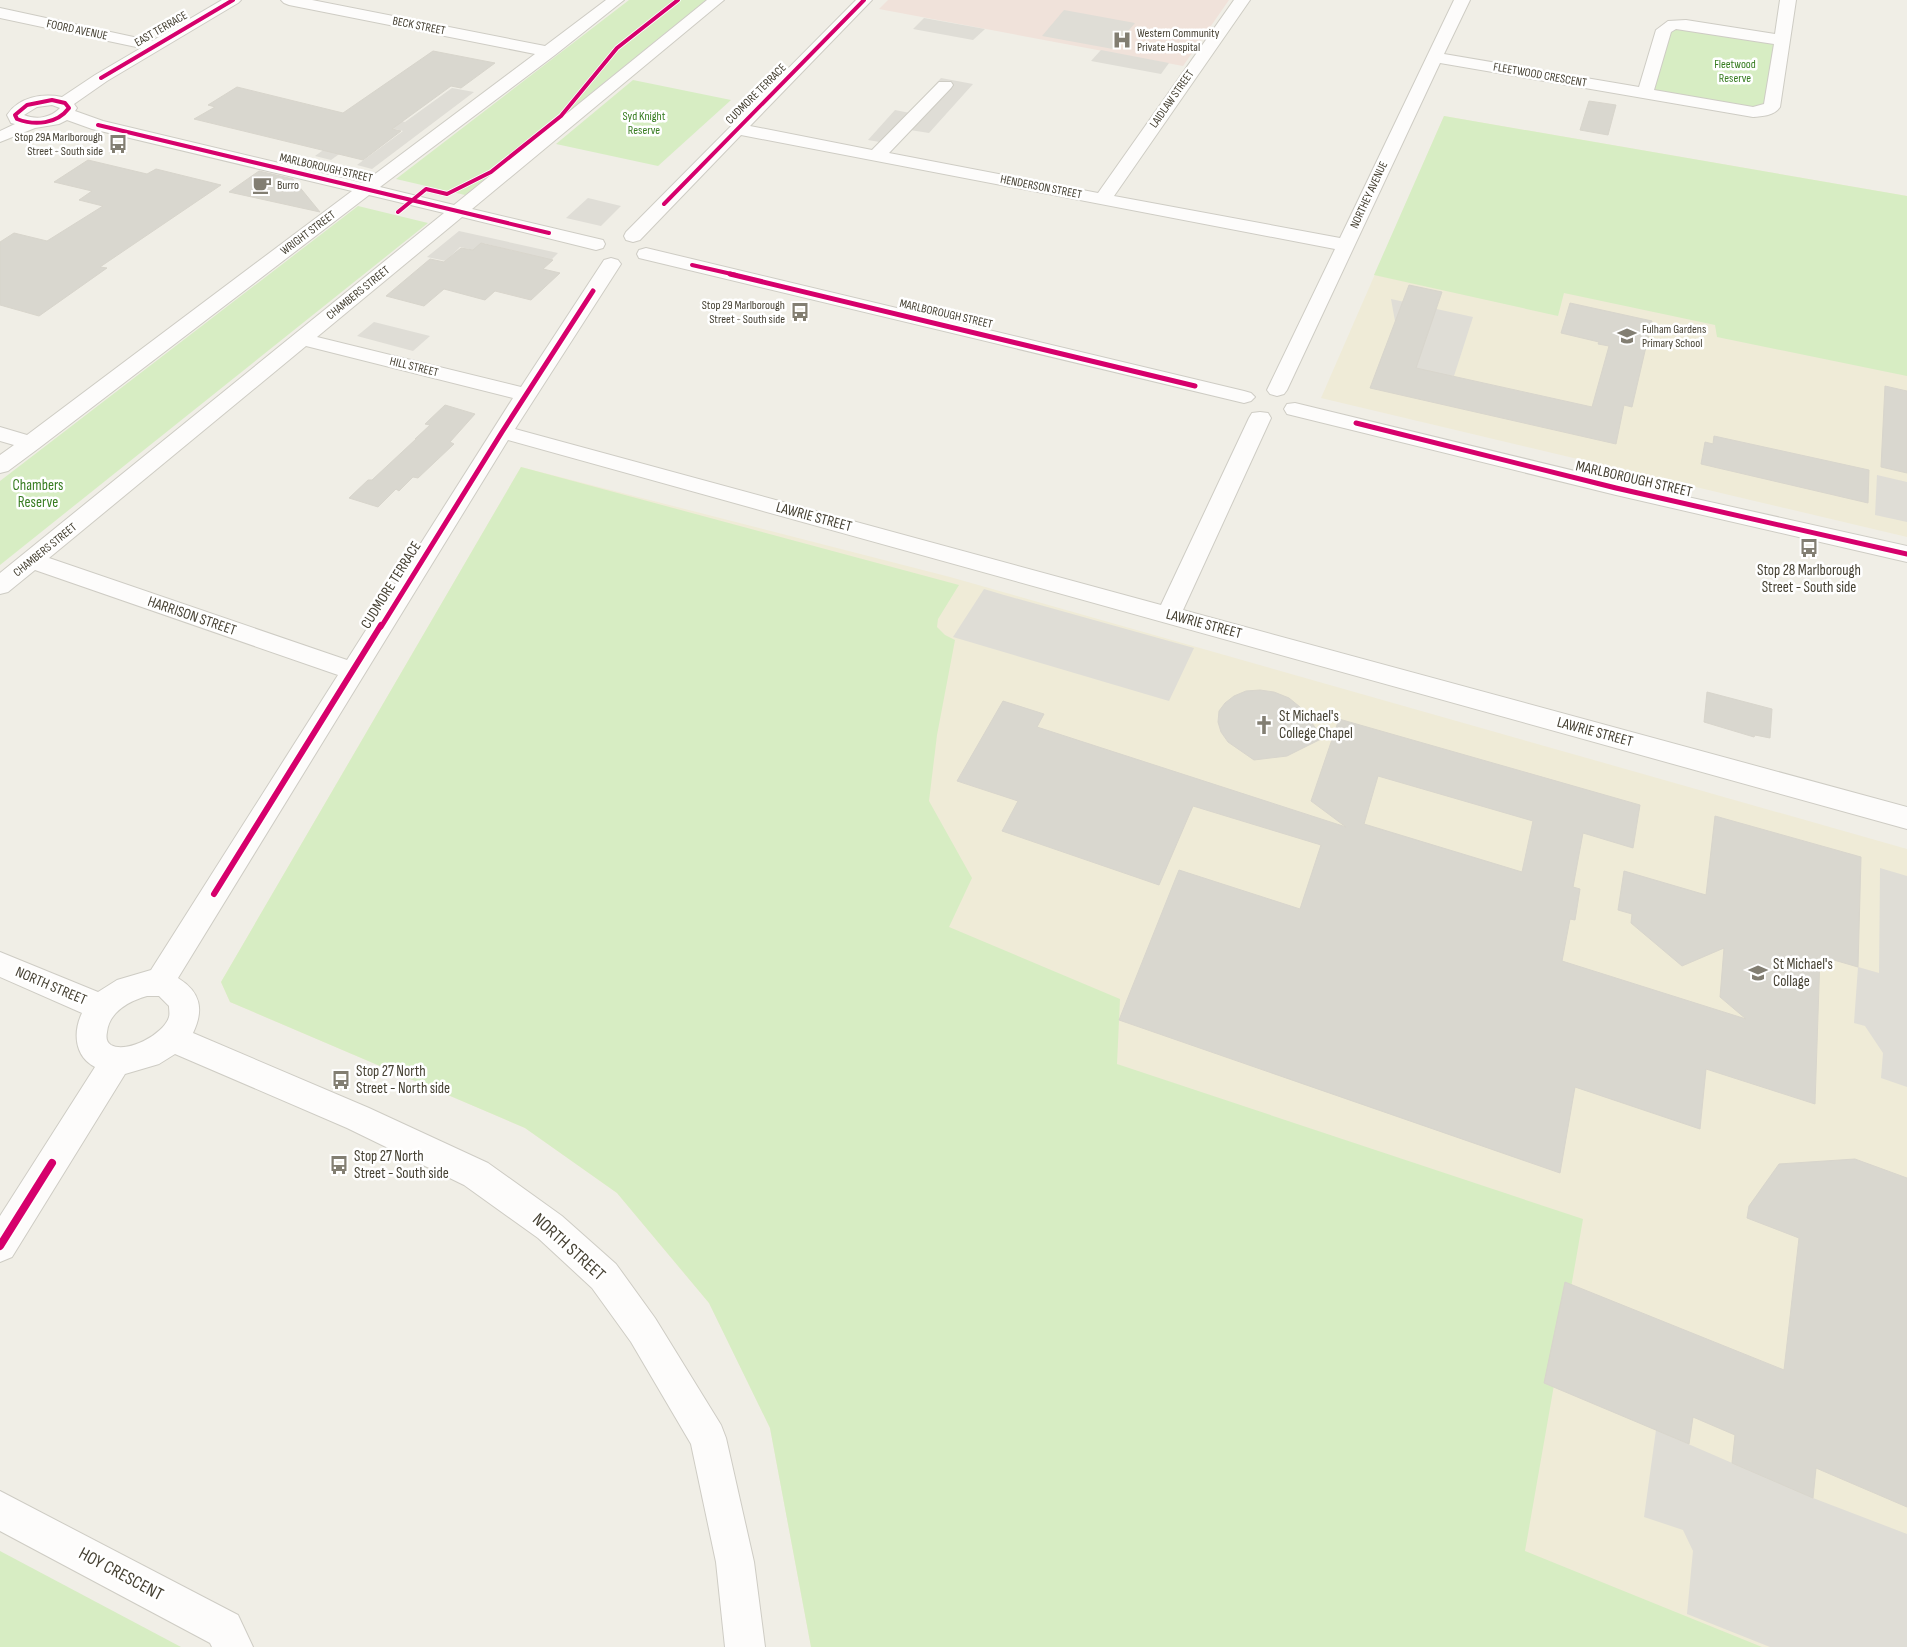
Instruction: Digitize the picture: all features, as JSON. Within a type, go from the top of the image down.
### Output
[{"type":"street","name":"EAST TERRACE","points":[[59,109],[101,78],[234,0]]},
{"type":"street","name":"BECK STREET","points":[[289,0],[549,52]]},
{"type":"street","name":"WRIGHT STREET","points":[[0,466],[616,0]]},
{"type":"street","name":"CHAMBERS STREET","points":[[0,586],[716,0]]},
{"type":"street","name":"CUDMORE TERRACE","points":[[614,238],[737,129],[864,0]]},
{"type":"street","name":"LAIDLAW STREET","points":[[1103,199],[1242,0]]},
{"type":"street","name":"NORTHEY AVENUE","points":[[1277,390],[1462,0]]},
{"type":"street","name":"FLEETWOOD CRESCENT","points":[[1435,57],[1753,112],[1764,111],[1772,107],[1788,0]]},
{"type":"street","name":"FOORD AVENUE","points":[[0,13],[154,46]]},
{"type":"street","points":[[1645,94],[1664,30],[1673,24],[1781,40]]},
{"type":"street","points":[[876,156],[945,85]]},
{"type":"street","name":"MARLBOROUGH STREET","points":[[59,109],[98,125],[458,211],[614,238]]},
{"type":"street","points":[[0,133],[17,111],[59,109]]},
{"type":"street","points":[[0,138],[17,111]]},
{"type":"street","name":"HENDERSON STREET","points":[[737,129],[1345,245]]},
{"type":"street","points":[[614,238],[645,241],[648,246],[629,261],[597,260],[592,254],[593,248],[614,238]]},
{"type":"street","name":"MARLBOROUGH STREET","points":[[629,261],[1244,397]]},
{"type":"street","name":"CUDMORE TERRACE","points":[[159,983],[502,432],[526,396],[629,261]]},
{"type":"street","name":"HILL STREET","points":[[301,338],[526,396]]},
{"type":"street","points":[[1259,389],[1277,390],[1294,400],[1295,409],[1286,418],[1276,420],[1260,418],[1245,408],[1244,397],[1250,392],[1259,389]]},
{"type":"street","name":"MARLBOROUGH STREET","points":[[1295,409],[1616,488],[1907,554]]},
{"type":"street","points":[[1169,614],[1260,418]]},
{"type":"street","name":"LAWRIE STREET","points":[[502,432],[1907,818]]},
{"type":"street","points":[[0,434],[30,443]]},
{"type":"street","name":"HARRISON STREET","points":[[31,560],[353,671]]},
{"type":"street","name":"NORTH STREET","points":[[0,964],[101,1007]]},
{"type":"street","points":[[147,983],[159,983],[172,988],[184,1002],[184,1018],[172,1038],[159,1049],[143,1057],[117,1060],[99,1054],[90,1040],[92,1023],[101,1007],[116,994],[131,987],[147,983]]},
{"type":"street","name":"NORTH STREET","points":[[172,1038],[358,1118],[476,1174],[550,1227],[604,1276],[643,1330],[708,1438],[735,1562],[746,1647]]},
{"type":"street","points":[[0,1246],[117,1060]]},
{"type":"street","name":"HOY CRESCENT","points":[[0,1510],[224,1629],[233,1647]]},
{"type":"shaded area","name":"Western Community Private Hospital","points":[[888,0],[1229,0],[1183,66],[879,9]]},
{"type":"shaded area","points":[[1064,10],[1135,23],[1113,49],[1042,36]]},
{"type":"shaded area","points":[[924,18],[985,29],[973,40],[913,29]]},
{"type":"shaded area","points":[[1101,50],[1169,63],[1161,74],[1091,61]]},
{"type":"shaded area","points":[[941,78],[973,84],[929,133],[910,130],[897,145],[868,140],[895,110],[910,113]]},
{"type":"shaded area","points":[[452,88],[474,92],[372,169],[357,165],[403,131],[379,125],[331,160],[315,156],[372,115],[405,122]]},
{"type":"shaded area","name":"Fulham Gardens Primary School","points":[[1444,116],[1907,196],[1907,537],[1321,398]]},
{"type":"shaded area","points":[[588,198],[621,206],[601,226],[566,218]]},
{"type":"shaded area","points":[[459,231],[558,253],[551,260],[483,243],[474,250],[460,247],[446,261],[427,257]]},
{"type":"shaded area","points":[[1391,299],[1473,317],[1454,376],[1378,368],[1385,348],[1420,355],[1429,328],[1395,321]]},
{"type":"shaded area","points":[[374,322],[430,336],[413,351],[357,336]]},
{"type":"shaded area","points":[[521,467],[950,577],[1907,849],[1907,1647],[811,1647],[770,1428],[709,1303],[617,1193],[525,1128],[230,1002],[221,982]]},
{"type":"shaded area","points":[[1877,475],[1907,482],[1907,522],[1875,515]]},
{"type":"shaded area","points":[[984,589],[1194,648],[1169,701],[953,637]]},
{"type":"shaded area","points":[[1880,868],[1907,876],[1907,1087],[1881,1078],[1883,1053],[1865,1026],[1854,1023],[1858,967],[1879,973]]},
{"type":"shaded area","points":[[1656,1430],[1813,1498],[1907,1534],[1907,1647],[1770,1647],[1687,1614],[1693,1551],[1683,1530],[1644,1517]]},
{"type":"green space","points":[[629,0],[706,0],[465,195],[396,179]]},
{"type":"green space","name":"Fleetwood Reserve","points":[[1675,26],[1776,41],[1766,105],[1760,109],[1650,92],[1669,31]]},
{"type":"green space","name":"Syd Knight Reserve","points":[[633,80],[731,100],[658,166],[556,144]]},
{"type":"green space","points":[[1444,116],[1907,196],[1907,376],[1717,337],[1715,325],[1564,293],[1558,316],[1374,275]]},
{"type":"green space","name":"Chambers Reserve","points":[[358,206],[428,223],[0,565],[0,481]]},
{"type":"green space","points":[[521,467],[959,585],[938,619],[937,627],[945,635],[955,640],[937,735],[929,801],[972,878],[949,927],[1120,999],[1117,1064],[1583,1219],[1525,1551],[1762,1647],[811,1647],[770,1428],[709,1303],[617,1193],[525,1128],[230,1002],[221,982]]},
{"type":"green space","points":[[0,1551],[181,1647],[0,1647]]},
{"type":"building","points":[[433,51],[495,63],[461,88],[451,86],[392,129],[401,131],[363,160],[194,119],[215,107],[208,105],[237,87],[343,113]]},
{"type":"building","points":[[1589,101],[1616,105],[1608,135],[1580,130]]},
{"type":"building","points":[[88,160],[147,174],[156,169],[221,185],[100,267],[107,268],[39,316],[0,305],[0,242],[14,233],[47,241],[103,206],[79,200],[92,191],[54,182]]},
{"type":"building","points":[[259,171],[293,179],[320,212],[229,192]]},
{"type":"building","points":[[481,243],[553,260],[543,269],[560,273],[531,300],[495,291],[485,300],[444,289],[424,306],[386,296],[430,259],[444,262],[461,248],[473,250]]},
{"type":"building","points":[[1409,285],[1442,292],[1416,368],[1592,407],[1609,346],[1561,333],[1570,303],[1652,321],[1632,407],[1624,405],[1616,444],[1370,388]]},
{"type":"building","points":[[1885,386],[1907,391],[1907,473],[1881,467]]},
{"type":"building","points":[[445,405],[475,414],[450,442],[454,444],[418,478],[413,477],[399,491],[396,489],[378,507],[349,498],[368,480],[372,480],[416,439],[430,425],[425,424]]},
{"type":"building","points":[[1714,436],[1869,470],[1868,503],[1701,464],[1705,442],[1713,444]]},
{"type":"building","name":"St Michael's College Chapel","points":[[1246,691],[1274,692],[1289,698],[1300,707],[1323,738],[1287,756],[1254,760],[1228,742],[1221,732],[1218,722],[1219,711],[1234,696]]},
{"type":"building","points":[[1707,692],[1772,709],[1770,738],[1755,735],[1754,737],[1704,722]]},
{"type":"building","points":[[1003,701],[1044,714],[1037,727],[1346,827],[1311,801],[1339,719],[1640,805],[1633,848],[1583,833],[1573,887],[1580,889],[1575,920],[1570,919],[1562,961],[1746,1019],[1720,997],[1724,948],[1682,966],[1631,923],[1632,914],[1618,910],[1624,871],[1706,895],[1715,816],[1861,857],[1858,967],[1820,956],[1815,1104],[1706,1069],[1700,1129],[1575,1087],[1560,1173],[1119,1020],[1179,870],[1300,909],[1321,845],[1193,806],[1159,885],[1002,831],[1018,801],[957,781]],"holes":[[[1378,776],[1533,821],[1522,872],[1364,824]]]},
{"type":"building","points":[[1855,1159],[1907,1178],[1907,1507],[1816,1468],[1813,1498],[1732,1463],[1735,1435],[1693,1417],[1689,1444],[1544,1383],[1565,1282],[1784,1370],[1799,1238],[1747,1218],[1749,1206],[1779,1164]]},
{"type":"cycle path","points":[[101,78],[233,0]]},
{"type":"cycle path","points":[[398,212],[426,189],[447,194],[491,172],[561,116],[617,48],[678,0]]},
{"type":"cycle path","points":[[664,204],[864,0]]},
{"type":"cycle path","points":[[52,100],[65,103],[69,108],[65,113],[53,120],[37,123],[17,119],[15,115],[27,105],[52,100]]},
{"type":"cycle path","points":[[98,125],[549,233]]},
{"type":"cycle path","points":[[692,265],[1195,386]]},
{"type":"cycle path","points":[[214,894],[502,432],[593,291]]},
{"type":"cycle path","points":[[1356,423],[1616,488],[1907,554]]},
{"type":"cycle path","points":[[0,1246],[52,1163]]},
{"type":"place","name":"Western Community Private Hospital","points":[[1122,40]]},
{"type":"place","name":"Stop 29A Marlborough Street - South side","points":[[118,144]]},
{"type":"place","name":"Burro","points":[[262,185]]},
{"type":"place","name":"Stop 29 Marlborough Street - South side","points":[[800,312]]},
{"type":"place","name":"Fulham Gardens Primary School","points":[[1627,336]]},
{"type":"place","name":"Stop 28 Marlborough Street - South side","points":[[1809,548]]},
{"type":"place","name":"St Michael's College Chapel","points":[[1264,725]]},
{"type":"place","name":"St Michael's Collage","points":[[1758,973]]},
{"type":"place","name":"Stop 27 North Street - North side","points":[[341,1080]]},
{"type":"place","name":"Stop 27 North Street - South side","points":[[339,1165]]}]
